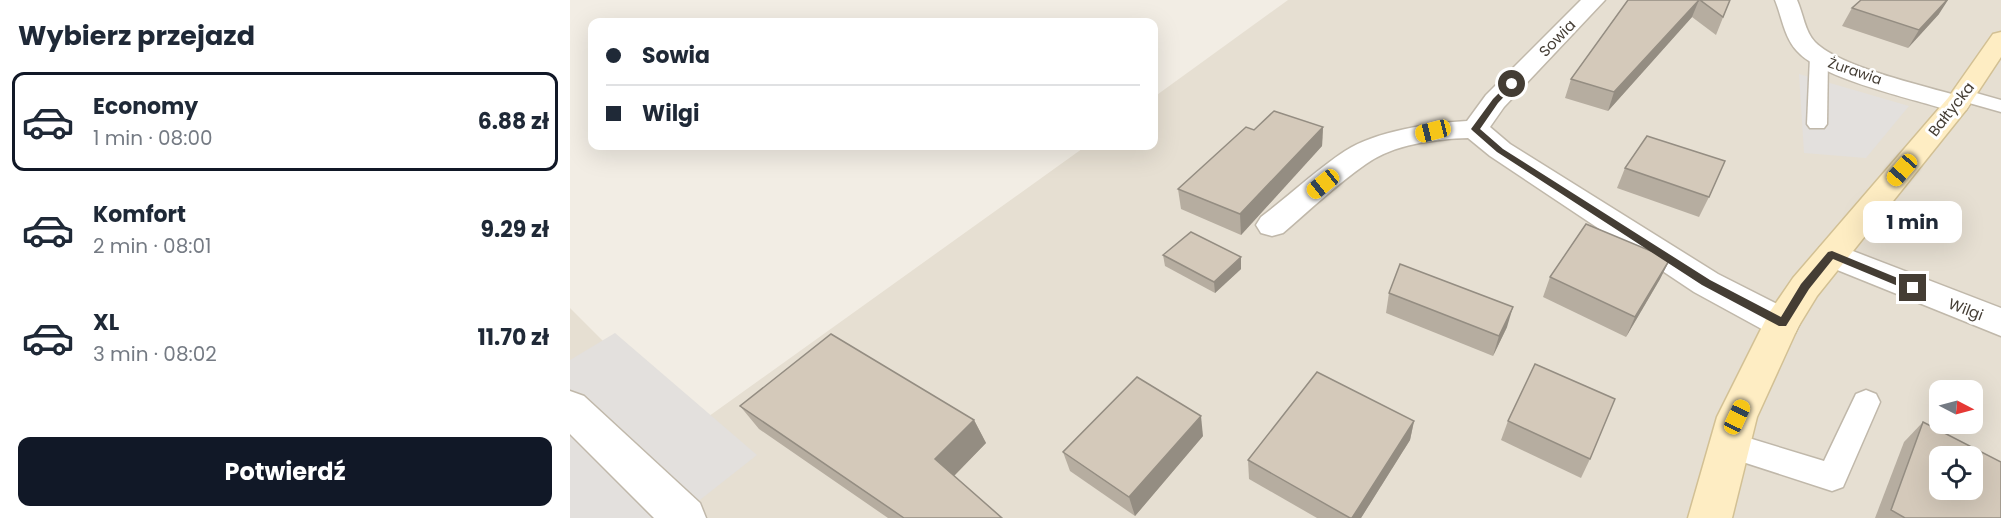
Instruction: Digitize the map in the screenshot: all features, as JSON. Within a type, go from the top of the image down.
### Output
[{"type":"main road","name":"Bałtycka","points":[[1710,518],[1737,417],[1782,323],[1805,287],[1960,99],[2001,39]]},
{"type":"street","name":"Sowia","points":[[1476,129],[1496,101],[1594,0]]},
{"type":"street","name":"Żurawia","points":[[1786,0],[1800,38],[1805,46],[1818,57],[1845,69],[1960,99]]},
{"type":"street","points":[[1272,225],[1357,156],[1399,139],[1433,131],[1476,129],[1500,150],[1706,283],[1782,323]]},
{"type":"street","name":"Wilgi","points":[[1832,255],[2001,322]]},
{"type":"street","points":[[570,408],[684,518]]},
{"type":"lane","points":[[1818,57],[1818,124]]},
{"type":"lane","points":[[1960,99],[2001,106]]},
{"type":"lane","points":[[1729,445],[1832,477],[1866,402]]},
{"type":"shaded area","points":[[1288,0],[2001,0],[2001,518],[570,518],[570,308],[691,429],[1080,150],[1158,150],[1158,94]]},
{"type":"shaded area","points":[[1799,74],[1909,106],[1866,158],[1804,153]]},
{"type":"shaded area","points":[[615,333],[757,455],[677,518],[570,518],[570,360]]},
{"type":"building","points":[[1628,0],[1699,0],[1614,92],[1571,79]]},
{"type":"building","points":[[1700,0],[1730,0],[1723,17]]},
{"type":"building","points":[[1861,0],[1947,0],[1919,30],[1852,8]]},
{"type":"building","points":[[1274,111],[1323,127],[1240,214],[1178,189],[1246,127],[1254,130]]},
{"type":"building","points":[[1647,136],[1725,161],[1709,197],[1625,168]]},
{"type":"building","points":[[1586,224],[1670,259],[1635,317],[1550,277]]},
{"type":"building","points":[[1191,232],[1241,257],[1214,282],[1163,255]]},
{"type":"building","points":[[1400,264],[1513,307],[1499,336],[1389,293]]},
{"type":"building","points":[[831,334],[974,420],[935,459],[1002,518],[904,518],[740,406]]},
{"type":"building","points":[[1535,364],[1615,399],[1590,459],[1508,421]]},
{"type":"building","points":[[1317,372],[1414,421],[1352,518],[1248,460]]},
{"type":"building","points":[[1137,377],[1201,416],[1129,497],[1063,452]]},
{"type":"building","points":[[1923,422],[1929,425],[1929,434],[1946,434],[1970,446],[1929,446],[1929,500],[1983,500],[1983,453],[2001,462],[2001,518],[1905,518],[1891,510]]},
{"type":"route","points":[[1512,84],[1496,101],[1476,129],[1500,150],[1706,283],[1782,323],[1805,287],[1832,255],[1913,288]]}]
